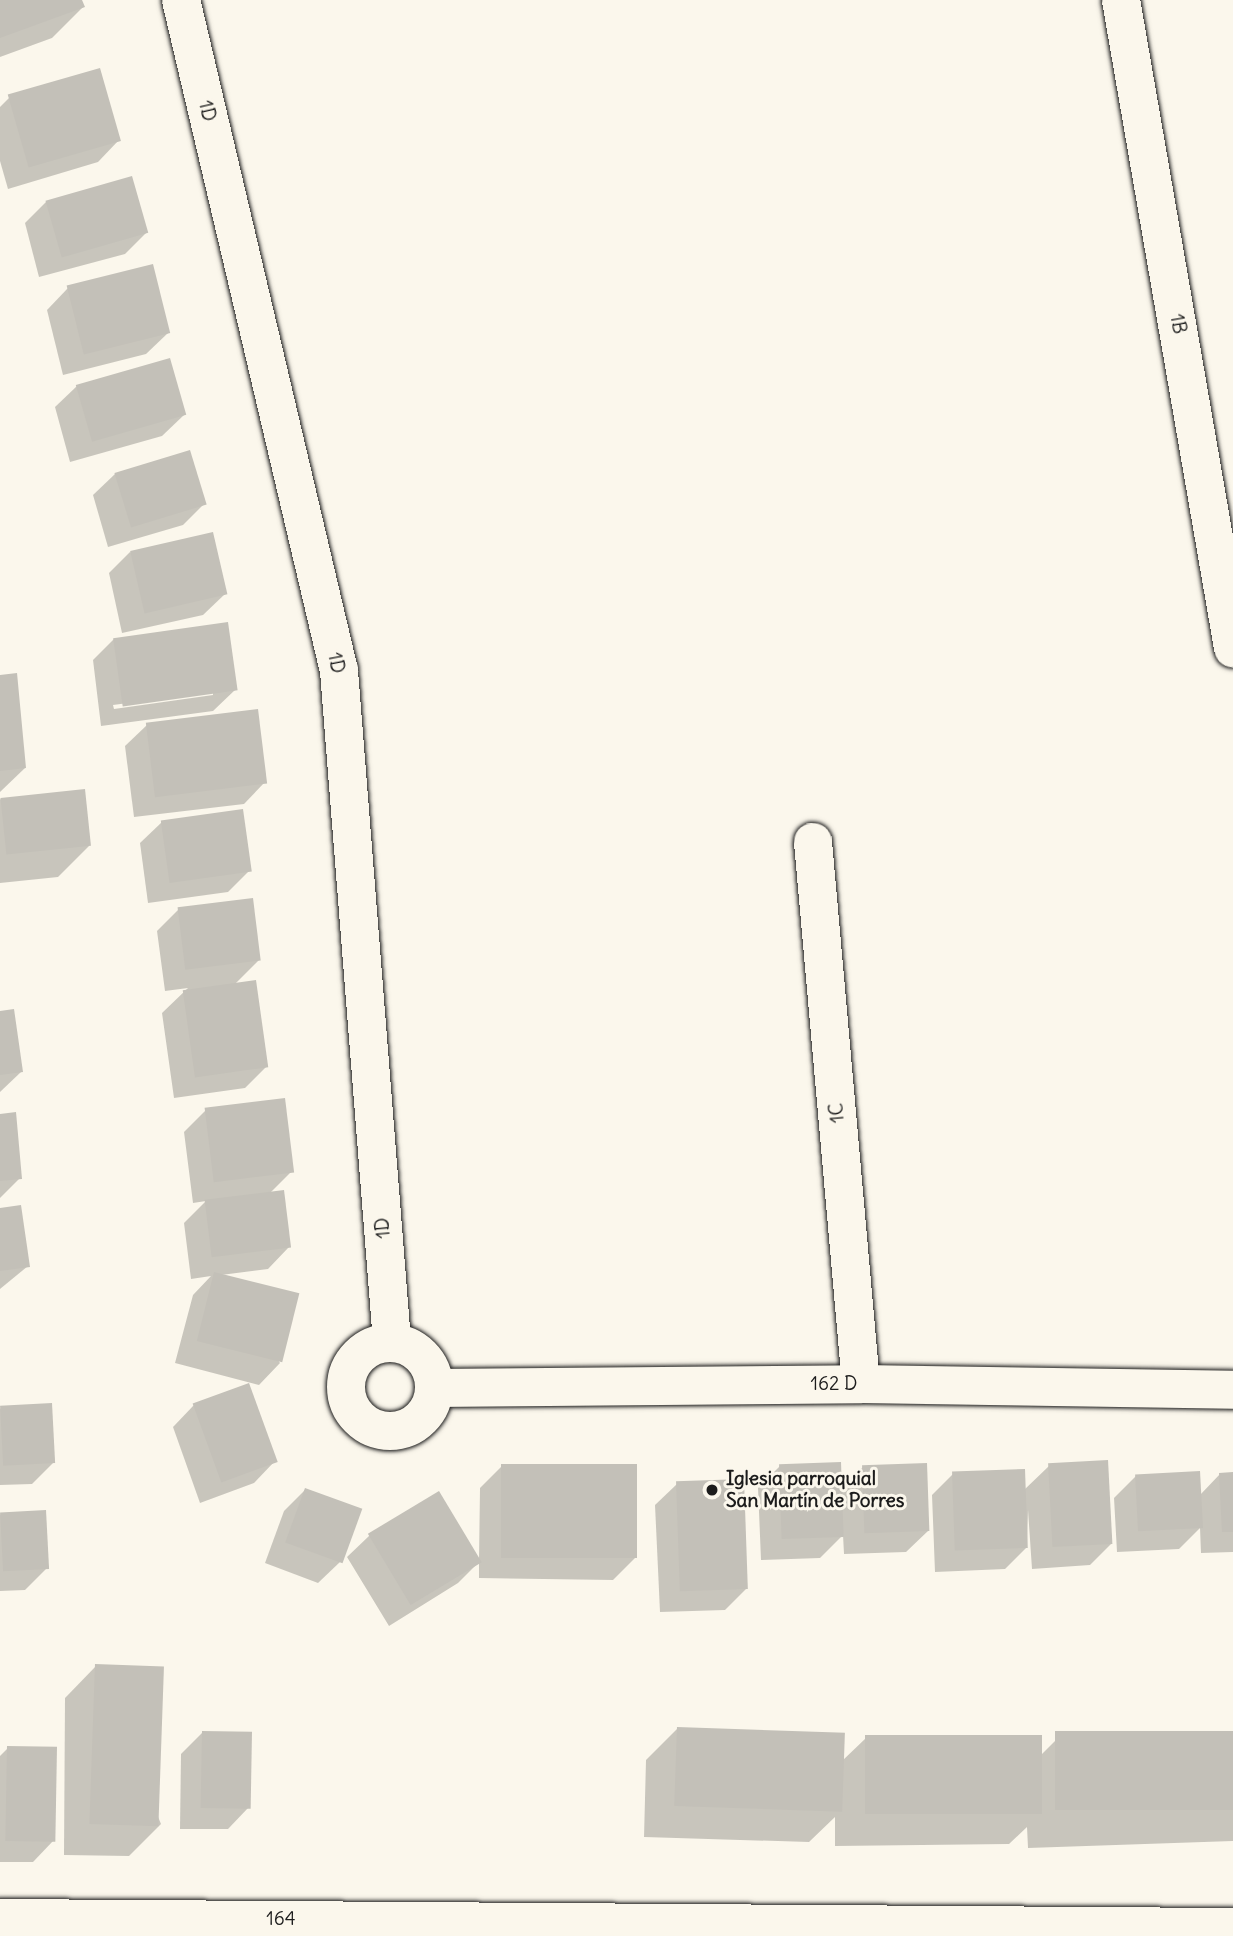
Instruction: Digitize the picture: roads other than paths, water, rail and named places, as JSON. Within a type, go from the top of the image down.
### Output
[{"type":"street","name":"1D","points":[[181,0],[339,671],[392,1342]]},
{"type":"street","name":"1B","points":[[1121,0],[1233,648]]},
{"type":"street","name":"1C","points":[[813,842],[861,1384]]},
{"type":"street","points":[[392,1342],[422,1356],[434,1388],[421,1419],[407,1429],[373,1428],[359,1419],[349,1404],[349,1369],[367,1350],[392,1342]]},
{"type":"street","name":"162 D","points":[[434,1388],[861,1384],[1233,1390]]},
{"type":"street","name":"164","points":[[0,1918],[408,1928],[1233,1927]]},
{"type":"place","name":"Iglesia parroquial San Martín de Porres","points":[[712,1490]]}]
